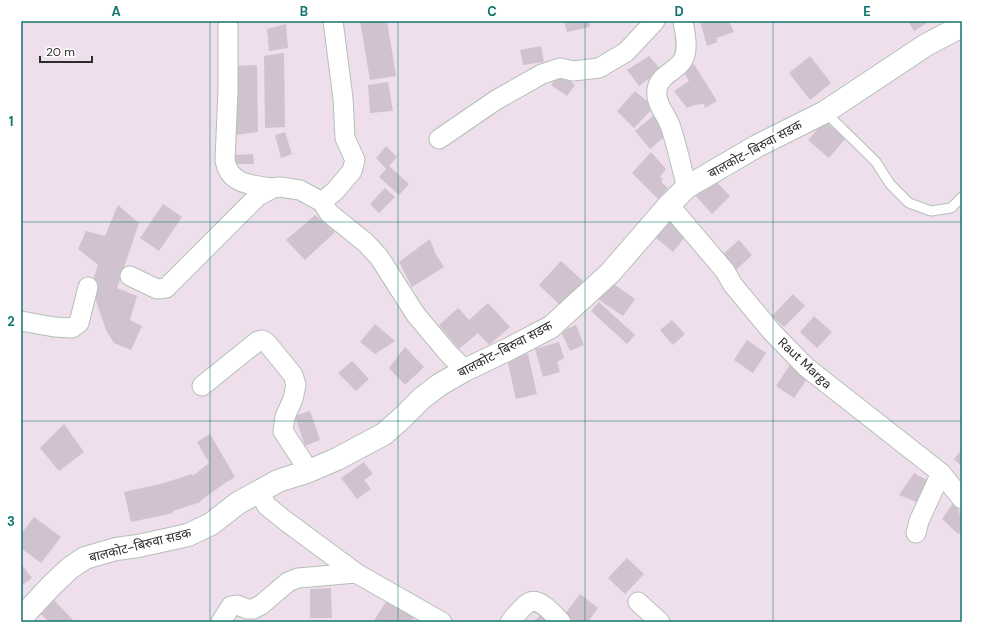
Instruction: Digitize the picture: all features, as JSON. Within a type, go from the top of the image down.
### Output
[{"type":"main road","name":"बालकोट-बिरुवा सडक","points":[[21,618],[70,568],[85,558],[116,549],[138,546],[188,535],[211,524],[238,503],[258,491],[278,481],[310,471],[361,447],[384,434],[422,398],[439,385],[464,370],[551,327],[610,273],[669,205],[687,187],[757,146],[825,112],[926,45],[962,26]]},
{"type":"street","points":[[322,202],[335,191],[352,171],[355,160],[345,138],[343,98],[333,21]]},
{"type":"street","points":[[439,139],[496,100],[542,74],[560,68],[573,71],[599,68],[626,52],[655,21]]},
{"type":"street","points":[[683,21],[686,46],[684,59],[679,65],[662,78],[657,87],[656,99],[670,125],[687,187]]},
{"type":"street","points":[[228,25],[228,90],[225,160],[226,168],[232,177],[240,182],[256,186],[300,190],[322,202],[329,213],[366,244],[379,258],[416,315],[464,370]]},
{"type":"street","points":[[130,276],[157,289],[166,288],[247,206],[258,196],[273,188]]},
{"type":"street","name":"Raut Marga","points":[[669,205],[772,332],[806,367],[941,473],[962,499]]},
{"type":"street","points":[[21,321],[72,328],[79,323],[88,287]]},
{"type":"street","points":[[202,386],[258,341],[262,340],[267,343],[294,376],[296,385],[293,399],[285,417],[283,431],[310,471]]},
{"type":"street","points":[[916,533],[919,521],[941,473]]},
{"type":"street","points":[[258,491],[267,506],[356,573],[442,622]]},
{"type":"street","points":[[221,622],[231,606],[237,605],[247,609],[253,609],[288,582],[298,578],[356,573]]},
{"type":"street","points":[[510,622],[525,605],[533,602],[540,603],[561,622]]},
{"type":"street","points":[[638,602],[660,622]]},
{"type":"lane","points":[[825,112],[876,162],[890,184],[909,203],[931,211],[951,208],[962,197]]},
{"type":"building","points":[[360,21],[387,21],[396,76],[370,80]]},
{"type":"building","points":[[564,21],[589,21],[590,27],[567,32]]},
{"type":"building","points":[[700,21],[729,21],[734,32],[716,38],[717,42],[707,46]]},
{"type":"building","points":[[908,21],[930,21],[914,31]]},
{"type":"building","points":[[286,24],[288,48],[269,51],[267,29]]},
{"type":"building","points":[[541,46],[544,62],[523,65],[520,50]]},
{"type":"building","points":[[284,53],[285,127],[265,128],[264,56]]},
{"type":"building","points":[[649,56],[661,70],[639,86],[627,70]]},
{"type":"building","points":[[810,56],[831,83],[810,100],[789,73]]},
{"type":"building","points":[[694,64],[717,101],[705,108],[704,104],[694,105],[687,108],[674,91],[689,81],[683,71]]},
{"type":"building","points":[[257,65],[258,132],[235,135],[234,66]]},
{"type":"building","points":[[559,73],[575,85],[567,96],[551,85]]},
{"type":"building","points":[[388,82],[393,111],[370,113],[368,85]]},
{"type":"building","points":[[635,91],[654,107],[634,128],[617,111]]},
{"type":"building","points":[[654,115],[669,133],[650,149],[635,131]]},
{"type":"building","points":[[825,121],[845,139],[829,158],[808,140]]},
{"type":"building","points":[[285,132],[292,154],[281,158],[275,135]]},
{"type":"building","points":[[386,146],[397,157],[389,166],[409,184],[399,195],[379,177],[386,169],[376,158]]},
{"type":"building","points":[[651,152],[666,169],[660,177],[663,179],[661,182],[668,188],[658,199],[632,173]]},
{"type":"building","points":[[253,154],[254,164],[235,164],[235,155]]},
{"type":"building","points":[[712,177],[730,196],[712,214],[694,194]]},
{"type":"building","points":[[385,188],[395,197],[379,213],[370,204]]},
{"type":"building","points":[[163,204],[182,217],[159,251],[140,238]]},
{"type":"building","points":[[118,205],[139,223],[117,288],[137,296],[130,320],[142,326],[131,350],[114,343],[106,330],[91,286],[98,265],[78,249],[86,231],[105,236]]},
{"type":"building","points":[[315,215],[335,232],[305,260],[286,240]]},
{"type":"building","points":[[671,219],[689,232],[673,252],[656,238]]},
{"type":"building","points":[[430,239],[435,253],[444,267],[412,287],[399,262]]},
{"type":"building","points":[[739,240],[752,255],[736,270],[722,255]]},
{"type":"building","points":[[561,261],[583,281],[561,306],[539,285]]},
{"type":"building","points":[[611,282],[635,299],[623,316],[599,300]]},
{"type":"building","points":[[793,294],[805,306],[784,327],[772,316]]},
{"type":"building","points":[[599,302],[635,335],[627,344],[591,311]]},
{"type":"building","points":[[488,303],[510,327],[489,345],[478,333],[459,349],[439,325],[458,308],[469,320]]},
{"type":"building","points":[[814,316],[832,332],[817,348],[800,332]]},
{"type":"building","points":[[672,320],[685,334],[673,345],[660,330]]},
{"type":"building","points":[[375,324],[395,341],[375,354],[360,342]]},
{"type":"building","points":[[576,325],[584,345],[570,351],[561,332]]},
{"type":"building","points":[[747,340],[766,353],[753,373],[734,360]]},
{"type":"building","points":[[559,342],[564,358],[557,362],[560,372],[543,377],[535,349]]},
{"type":"building","points":[[405,347],[424,367],[405,385],[389,368]]},
{"type":"building","points":[[528,354],[537,394],[516,399],[507,359]]},
{"type":"building","points":[[352,361],[369,379],[356,391],[338,373]]},
{"type":"building","points":[[791,363],[809,376],[794,398],[776,386]]},
{"type":"building","points":[[310,411],[320,440],[305,446],[295,416]]},
{"type":"building","points":[[64,424],[84,452],[59,471],[40,448]]},
{"type":"building","points":[[210,434],[235,477],[200,501],[201,502],[173,511],[173,513],[131,522],[124,492],[164,483],[192,474],[193,476],[209,463],[197,442]]},
{"type":"building","points":[[962,450],[962,467],[954,459]]},
{"type":"building","points":[[364,462],[373,474],[364,480],[371,489],[357,499],[341,478]]},
{"type":"building","points":[[914,473],[927,480],[919,503],[899,495]]},
{"type":"building","points":[[954,502],[962,521],[962,531],[958,534],[942,519]]},
{"type":"building","points":[[34,517],[61,537],[41,563],[21,548],[21,534]]},
{"type":"building","points":[[627,558],[644,574],[625,594],[608,578]]},
{"type":"building","points":[[21,564],[32,578],[21,586]]},
{"type":"building","points":[[331,588],[332,618],[310,618],[310,589]]},
{"type":"building","points":[[580,594],[598,608],[588,622],[575,622],[565,614]]},
{"type":"building","points":[[51,597],[74,621],[73,622],[49,622],[38,611]]},
{"type":"building","points":[[388,599],[415,616],[411,622],[373,622]]},
{"type":"building","points":[[544,610],[557,622],[534,622]]}]
